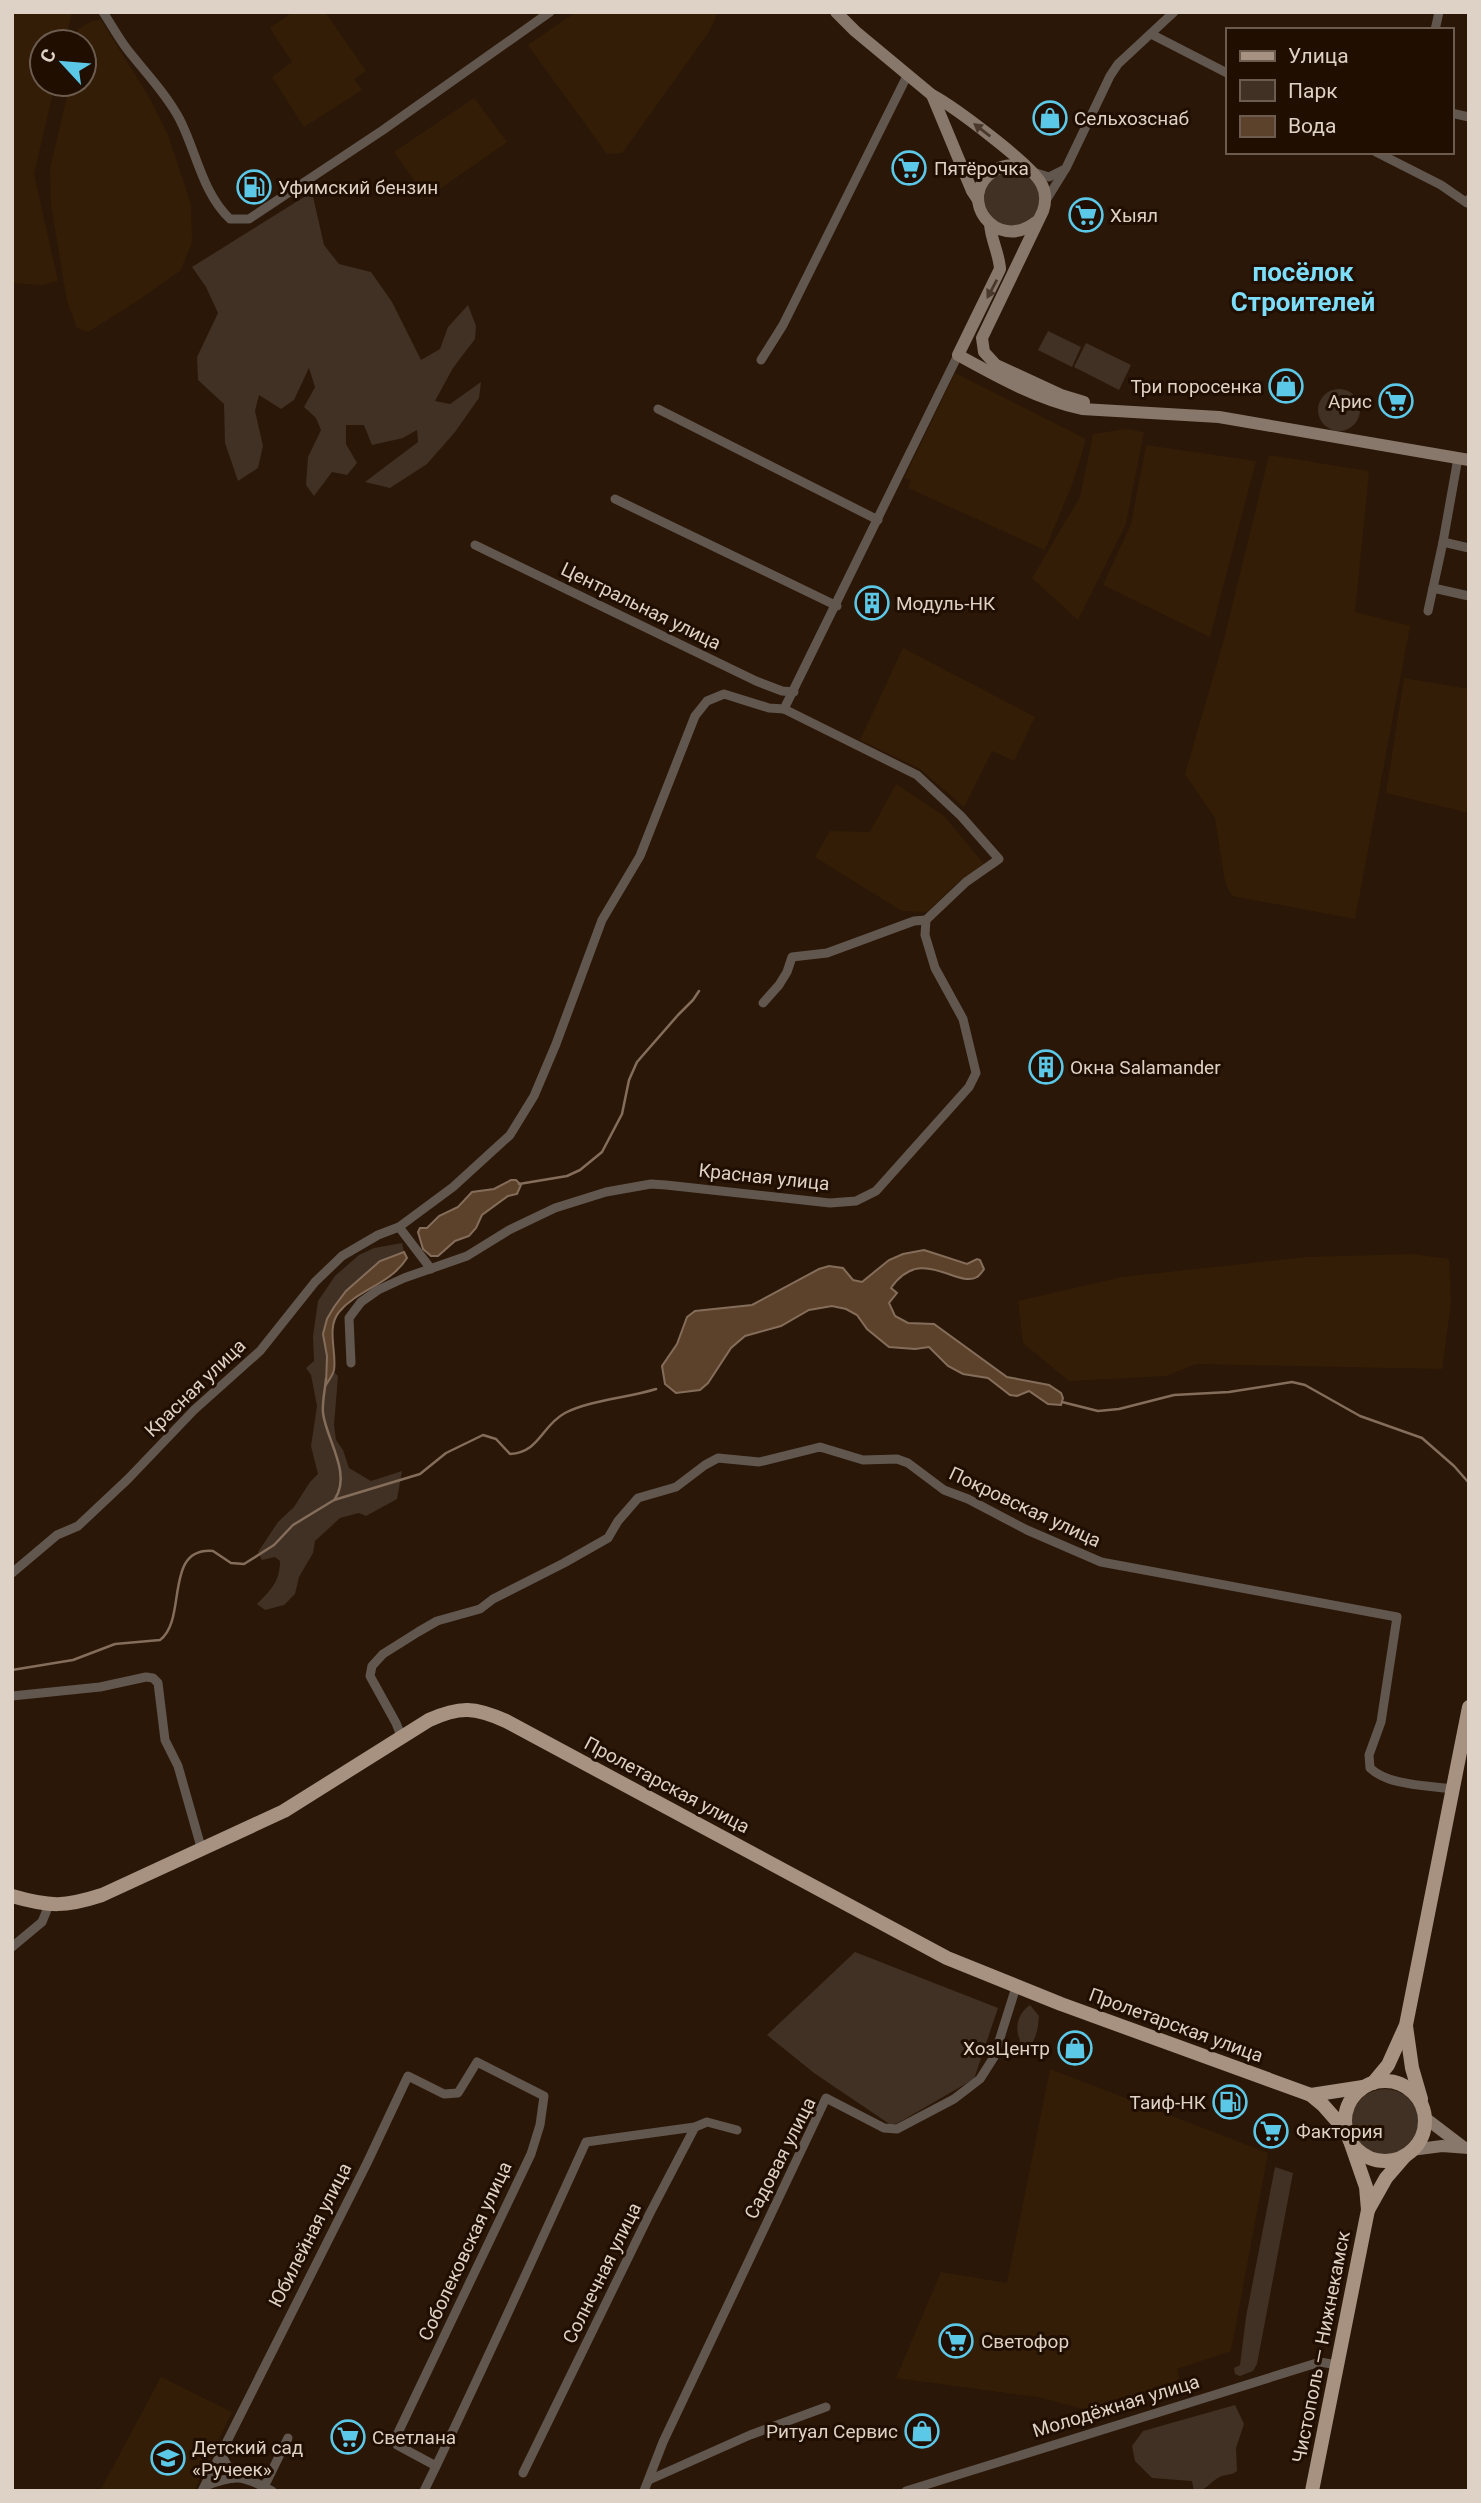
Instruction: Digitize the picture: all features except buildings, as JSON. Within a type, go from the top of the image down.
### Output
[{"type":"main road","points":[[1368,2210],[1366,2187],[1347,2135],[1347,2108],[1357,2092],[1369,2085],[1388,2065],[1406,2025],[1469,1707]]},
{"type":"main road","name":"Пролетарская улица","points":[[12,1896],[49,1905],[73,1905],[102,1895],[284,1811],[448,1712],[466,1709],[485,1712],[518,1727],[947,1958],[1016,1987],[1311,2095]]},
{"type":"main road","points":[[1368,2210],[1386,2179],[1422,2135],[1424,2113],[1412,2068],[1406,2025]]},
{"type":"main road","points":[[1311,2095],[1392,2082],[1405,2087],[1417,2097],[1424,2113]]},
{"type":"main road","points":[[1311,2095],[1324,2105],[1358,2151],[1371,2159],[1389,2161],[1409,2152]]},
{"type":"main road","name":"Чистополь — Нижнекамск","points":[[1312,2491],[1368,2210]]},
{"type":"street","points":[[103,12],[179,118],[209,189],[223,212],[230,219],[249,219],[383,130],[550,12]]},
{"type":"street","points":[[836,12],[932,95],[946,102],[1031,171],[1043,186],[1045,202]]},
{"type":"street","points":[[1104,409],[1061,395],[996,365],[984,352],[982,338],[1030,241],[1045,202],[1066,168],[1110,76],[1118,64],[1174,12]]},
{"type":"street","points":[[1151,34],[1226,72]]},
{"type":"street","points":[[761,360],[783,325],[908,74]]},
{"type":"street","points":[[932,95],[984,217],[997,229],[1013,232],[1021,231],[1036,222]]},
{"type":"street","points":[[1380,154],[1468,201]]},
{"type":"street","points":[[978,200],[979,190],[990,173],[1009,165],[1049,177],[1066,168]]},
{"type":"street","points":[[764,1003],[788,972],[792,957],[827,953],[914,921],[926,920],[966,882],[999,859],[961,816],[917,775],[784,709],[837,606],[1000,269],[990,224]]},
{"type":"street","points":[[958,355],[1027,391],[1082,409],[1219,417],[1463,459],[1427,611]]},
{"type":"street","points":[[658,409],[878,520]]},
{"type":"street","points":[[615,499],[837,606]]},
{"type":"street","points":[[1443,542],[1469,548]]},
{"type":"street","name":"Центральная улица","points":[[475,545],[756,681],[782,691],[794,692]]},
{"type":"street","points":[[1433,588],[1469,596]]},
{"type":"street","name":"Красная улица","points":[[12,1573],[57,1535],[78,1526],[128,1479],[194,1410],[260,1351],[315,1282],[342,1256],[378,1235],[399,1227],[453,1187],[510,1135],[534,1096],[602,920],[640,856],[695,716],[707,701],[724,694],[769,708],[784,709]]},
{"type":"street","name":"Красная улица","points":[[351,1363],[348,1318],[361,1302],[378,1290],[467,1256],[509,1230],[555,1208],[606,1192],[651,1184],[830,1203],[856,1201],[876,1191],[962,1096],[976,1073],[963,1019],[935,968],[925,935],[926,920]]},
{"type":"street","points":[[399,1227],[431,1269]]},
{"type":"street","name":"Покровская улица","points":[[402,1738],[370,1676],[372,1665],[383,1654],[436,1621],[480,1609],[608,1538],[618,1521],[638,1498],[676,1487],[718,1458],[758,1462],[820,1447],[863,1460],[908,1462],[944,1490],[1101,1562],[1397,1617],[1381,1722],[1369,1755],[1370,1768],[1392,1782],[1452,1789]]},
{"type":"street","points":[[12,1696],[100,1687],[146,1677],[153,1678],[159,1683],[165,1740],[178,1766],[201,1847]]},
{"type":"street","points":[[12,1947],[42,1922],[49,1905]]},
{"type":"street","name":"Садовая улица","points":[[649,2480],[663,2442],[826,2098],[884,2127],[897,2129],[954,2099],[980,2079],[994,2057],[1016,1987]]},
{"type":"street","name":"Юбилейная улица","points":[[203,2488],[408,2076],[444,2094],[457,2093],[477,2062]]},
{"type":"street","name":"Соболековская улица","points":[[436,2466],[402,2449],[397,2445],[396,2437],[531,2154],[540,2125],[544,2096],[477,2062]]},
{"type":"street","points":[[1424,2113],[1466,2148]]},
{"type":"street","points":[[424,2491],[586,2142],[695,2127],[707,2122],[737,2130]]},
{"type":"street","name":"Солнечная улица","points":[[523,2473],[695,2127]]},
{"type":"street","points":[[1409,2152],[1428,2146],[1466,2148]]},
{"type":"street","name":"Молодёжная улица","points":[[906,2491],[1320,2362],[1337,2365]]},
{"type":"street","points":[[644,2491],[649,2480],[750,2435],[826,2407]]},
{"type":"street","points":[[220,2453],[229,2468],[268,2489],[288,2438]]},
{"type":"street","points":[[203,2488],[224,2479],[241,2476]]},
{"type":"shaded area","points":[[12,12],[72,12],[68,28],[28,28],[28,98],[52,98],[34,174],[58,281],[42,285],[12,283]]},
{"type":"shaded area","points":[[293,12],[325,12],[366,71],[354,79],[362,90],[304,127],[272,77],[292,62],[270,28]]},
{"type":"shaded area","points":[[576,12],[718,12],[709,32],[622,153],[607,154],[528,45]]},
{"type":"shaded area","points":[[101,20],[149,97],[168,135],[191,204],[192,243],[180,271],[88,332],[77,328],[67,301],[51,205],[50,168],[67,98],[98,98],[98,28],[80,28],[92,21]]},
{"type":"shaded area","points":[[474,98],[507,142],[427,198],[394,152]]},
{"type":"shaded area","points":[[955,373],[1086,439],[1073,482],[1045,550],[908,488],[911,480],[904,478]]},
{"type":"shaded area","points":[[1126,429],[1144,432],[1126,524],[1078,620],[1032,578],[1080,497],[1093,434]]},
{"type":"shaded area","points":[[1146,445],[1256,461],[1210,637],[1103,585],[1131,524]]},
{"type":"shaded area","points":[[1269,455],[1369,471],[1355,612],[1410,626],[1355,919],[1232,896],[1225,882],[1215,818],[1185,774],[1223,643]]},
{"type":"shaded area","points":[[903,648],[1035,717],[1014,761],[992,751],[964,807],[920,769],[860,740]]},
{"type":"shaded area","points":[[1404,678],[1469,689],[1469,813],[1386,793]]},
{"type":"shaded area","points":[[896,784],[944,816],[984,864],[957,883],[927,912],[902,911],[815,857],[830,831],[870,832]]},
{"type":"shaded area","points":[[1413,1254],[1449,1259],[1451,1304],[1442,1369],[1196,1364],[1166,1376],[1069,1381],[1023,1343],[1018,1301],[1122,1277],[1307,1257]]},
{"type":"shaded area","points":[[1050,2069],[1268,2153],[1231,2351],[1177,2369],[1181,2386],[1088,2410],[1037,2397],[896,2378],[941,2272],[1007,2283]]},
{"type":"shaded area","name":"Детский сад «Ручеек»","points":[[161,2377],[232,2412],[194,2491],[100,2491]]},
{"type":"green space","points":[[1007,171],[1017,171],[1032,179],[1038,188],[1038,210],[1032,219],[1017,227],[1007,227],[989,215],[984,204],[984,194],[996,176]]},
{"type":"green space","points":[[312,192],[324,245],[339,264],[371,272],[392,302],[421,360],[440,349],[448,327],[468,305],[476,326],[475,339],[453,368],[435,401],[450,404],[481,382],[479,398],[455,432],[427,464],[390,488],[365,482],[418,442],[417,430],[403,438],[372,445],[364,425],[346,425],[346,444],[357,463],[347,475],[332,472],[314,496],[306,485],[308,457],[321,430],[316,418],[304,407],[315,387],[309,368],[294,400],[281,409],[259,395],[255,411],[263,446],[258,468],[238,481],[225,443],[224,404],[198,380],[197,357],[218,313],[206,287],[192,267]]},
{"type":"green space","points":[[1048,331],[1081,347],[1072,367],[1038,350]]},
{"type":"green space","points":[[1086,343],[1131,365],[1119,390],[1074,367]]},
{"type":"green space","points":[[1339,389],[1354,395],[1360,410],[1354,425],[1339,431],[1324,425],[1318,410],[1324,395]]},
{"type":"green space","points":[[402,1243],[404,1252],[380,1261],[346,1291],[327,1319],[323,1334],[327,1356],[326,1383],[334,1372],[338,1376],[334,1425],[336,1440],[343,1450],[349,1468],[371,1481],[402,1471],[397,1499],[366,1516],[359,1513],[340,1518],[315,1541],[313,1553],[299,1577],[295,1594],[284,1605],[265,1610],[257,1604],[274,1585],[280,1561],[275,1557],[262,1560],[258,1552],[278,1522],[294,1507],[318,1474],[311,1446],[317,1406],[311,1375],[306,1368],[314,1361],[313,1336],[318,1301],[335,1276],[359,1255],[374,1248]]},
{"type":"green space","points":[[855,1952],[998,2008],[974,2079],[891,2125],[814,2073],[767,2035]]},
{"type":"green space","points":[[1030,2005],[1039,2016],[1038,2027],[1033,2042],[1022,2054],[1017,2052],[1020,2040],[1017,2026],[1020,2016]]},
{"type":"green space","points":[[1385,2089],[1398,2092],[1409,2099],[1416,2110],[1419,2123],[1416,2136],[1409,2147],[1398,2154],[1385,2157],[1372,2154],[1361,2147],[1354,2136],[1351,2123],[1354,2110],[1361,2099],[1372,2092]]},
{"type":"green space","points":[[1275,2167],[1293,2173],[1257,2364],[1253,2371],[1240,2376],[1235,2374],[1234,2368],[1240,2365],[1246,2317]]},
{"type":"green space","points":[[1235,2405],[1244,2424],[1236,2448],[1235,2473],[1220,2477],[1205,2488],[1194,2491],[1192,2481],[1152,2478],[1135,2461],[1132,2446],[1143,2431]]},
{"type":"water","points":[[516,1180],[521,1185],[517,1194],[508,1196],[482,1215],[469,1236],[455,1241],[438,1256],[431,1256],[423,1249],[418,1232],[420,1228],[427,1228],[439,1216],[458,1207],[472,1192],[494,1189]]},
{"type":"water","points":[[924,1250],[967,1264],[977,1259],[984,1269],[978,1276],[969,1279],[926,1268],[914,1269],[902,1275],[891,1288],[897,1293],[889,1303],[895,1316],[908,1323],[934,1324],[1007,1377],[1049,1385],[1061,1393],[1061,1405],[1048,1404],[1029,1391],[1017,1396],[1010,1395],[988,1378],[963,1374],[948,1366],[929,1347],[889,1347],[867,1329],[857,1315],[832,1306],[809,1310],[781,1326],[745,1336],[731,1348],[708,1383],[700,1390],[676,1393],[665,1384],[662,1366],[677,1344],[687,1317],[695,1311],[752,1305],[829,1266],[843,1268],[853,1280],[862,1282],[889,1260]]},
{"type":"water","points":[[404,1252],[407,1258],[392,1275],[347,1304],[335,1318],[332,1333],[335,1363],[332,1376],[326,1385],[327,1356],[323,1334],[334,1307],[346,1291],[380,1261]]},
{"type":"waterway","points":[[519,1184],[567,1176],[580,1170],[602,1152],[622,1114],[629,1080],[637,1062],[699,991]]},
{"type":"waterway","points":[[326,1379],[323,1413],[341,1478],[335,1499]]},
{"type":"waterway","points":[[1062,1402],[1098,1411],[1119,1409],[1174,1395],[1229,1392],[1292,1382],[1305,1385],[1360,1416],[1422,1438],[1469,1483]]},
{"type":"waterway","points":[[12,1670],[73,1660],[115,1644],[160,1640],[173,1617],[182,1572],[188,1560],[198,1553],[213,1551],[231,1563],[244,1564],[274,1545],[293,1525],[334,1500],[420,1474],[446,1453],[483,1435],[496,1439],[510,1454],[520,1452],[534,1444],[550,1425],[565,1413],[586,1405],[656,1389]]},
{"type":"place","name":"Сельхозснаб","points":[[1050,118]]},
{"type":"place","name":"Пятёрочка","points":[[909,168]]},
{"type":"place","name":"Уфимский бензин","points":[[254,187]]},
{"type":"place","name":"Хыял","points":[[1086,215]]},
{"type":"place","name":"Три поросенка","points":[[1286,386]]},
{"type":"place","name":"Арис","points":[[1396,401]]},
{"type":"place","name":"Модуль-НК","points":[[872,603]]},
{"type":"place","name":"Окна Salamander","points":[[1046,1067]]},
{"type":"place","name":"ХозЦентр","points":[[1075,2048]]},
{"type":"place","name":"Таиф-НК","points":[[1230,2102]]},
{"type":"place","name":"Фактория","points":[[1271,2131]]},
{"type":"place","name":"Светофор","points":[[956,2341]]},
{"type":"place","name":"Ритуал Сервис","points":[[922,2431]]},
{"type":"place","name":"Светлана","points":[[348,2437]]},
{"type":"place","name":"Детский сад «Ручеек»","points":[[168,2458]]},
{"type":"district","name":"посёлок Строителей","points":[[1303,287]]}]
